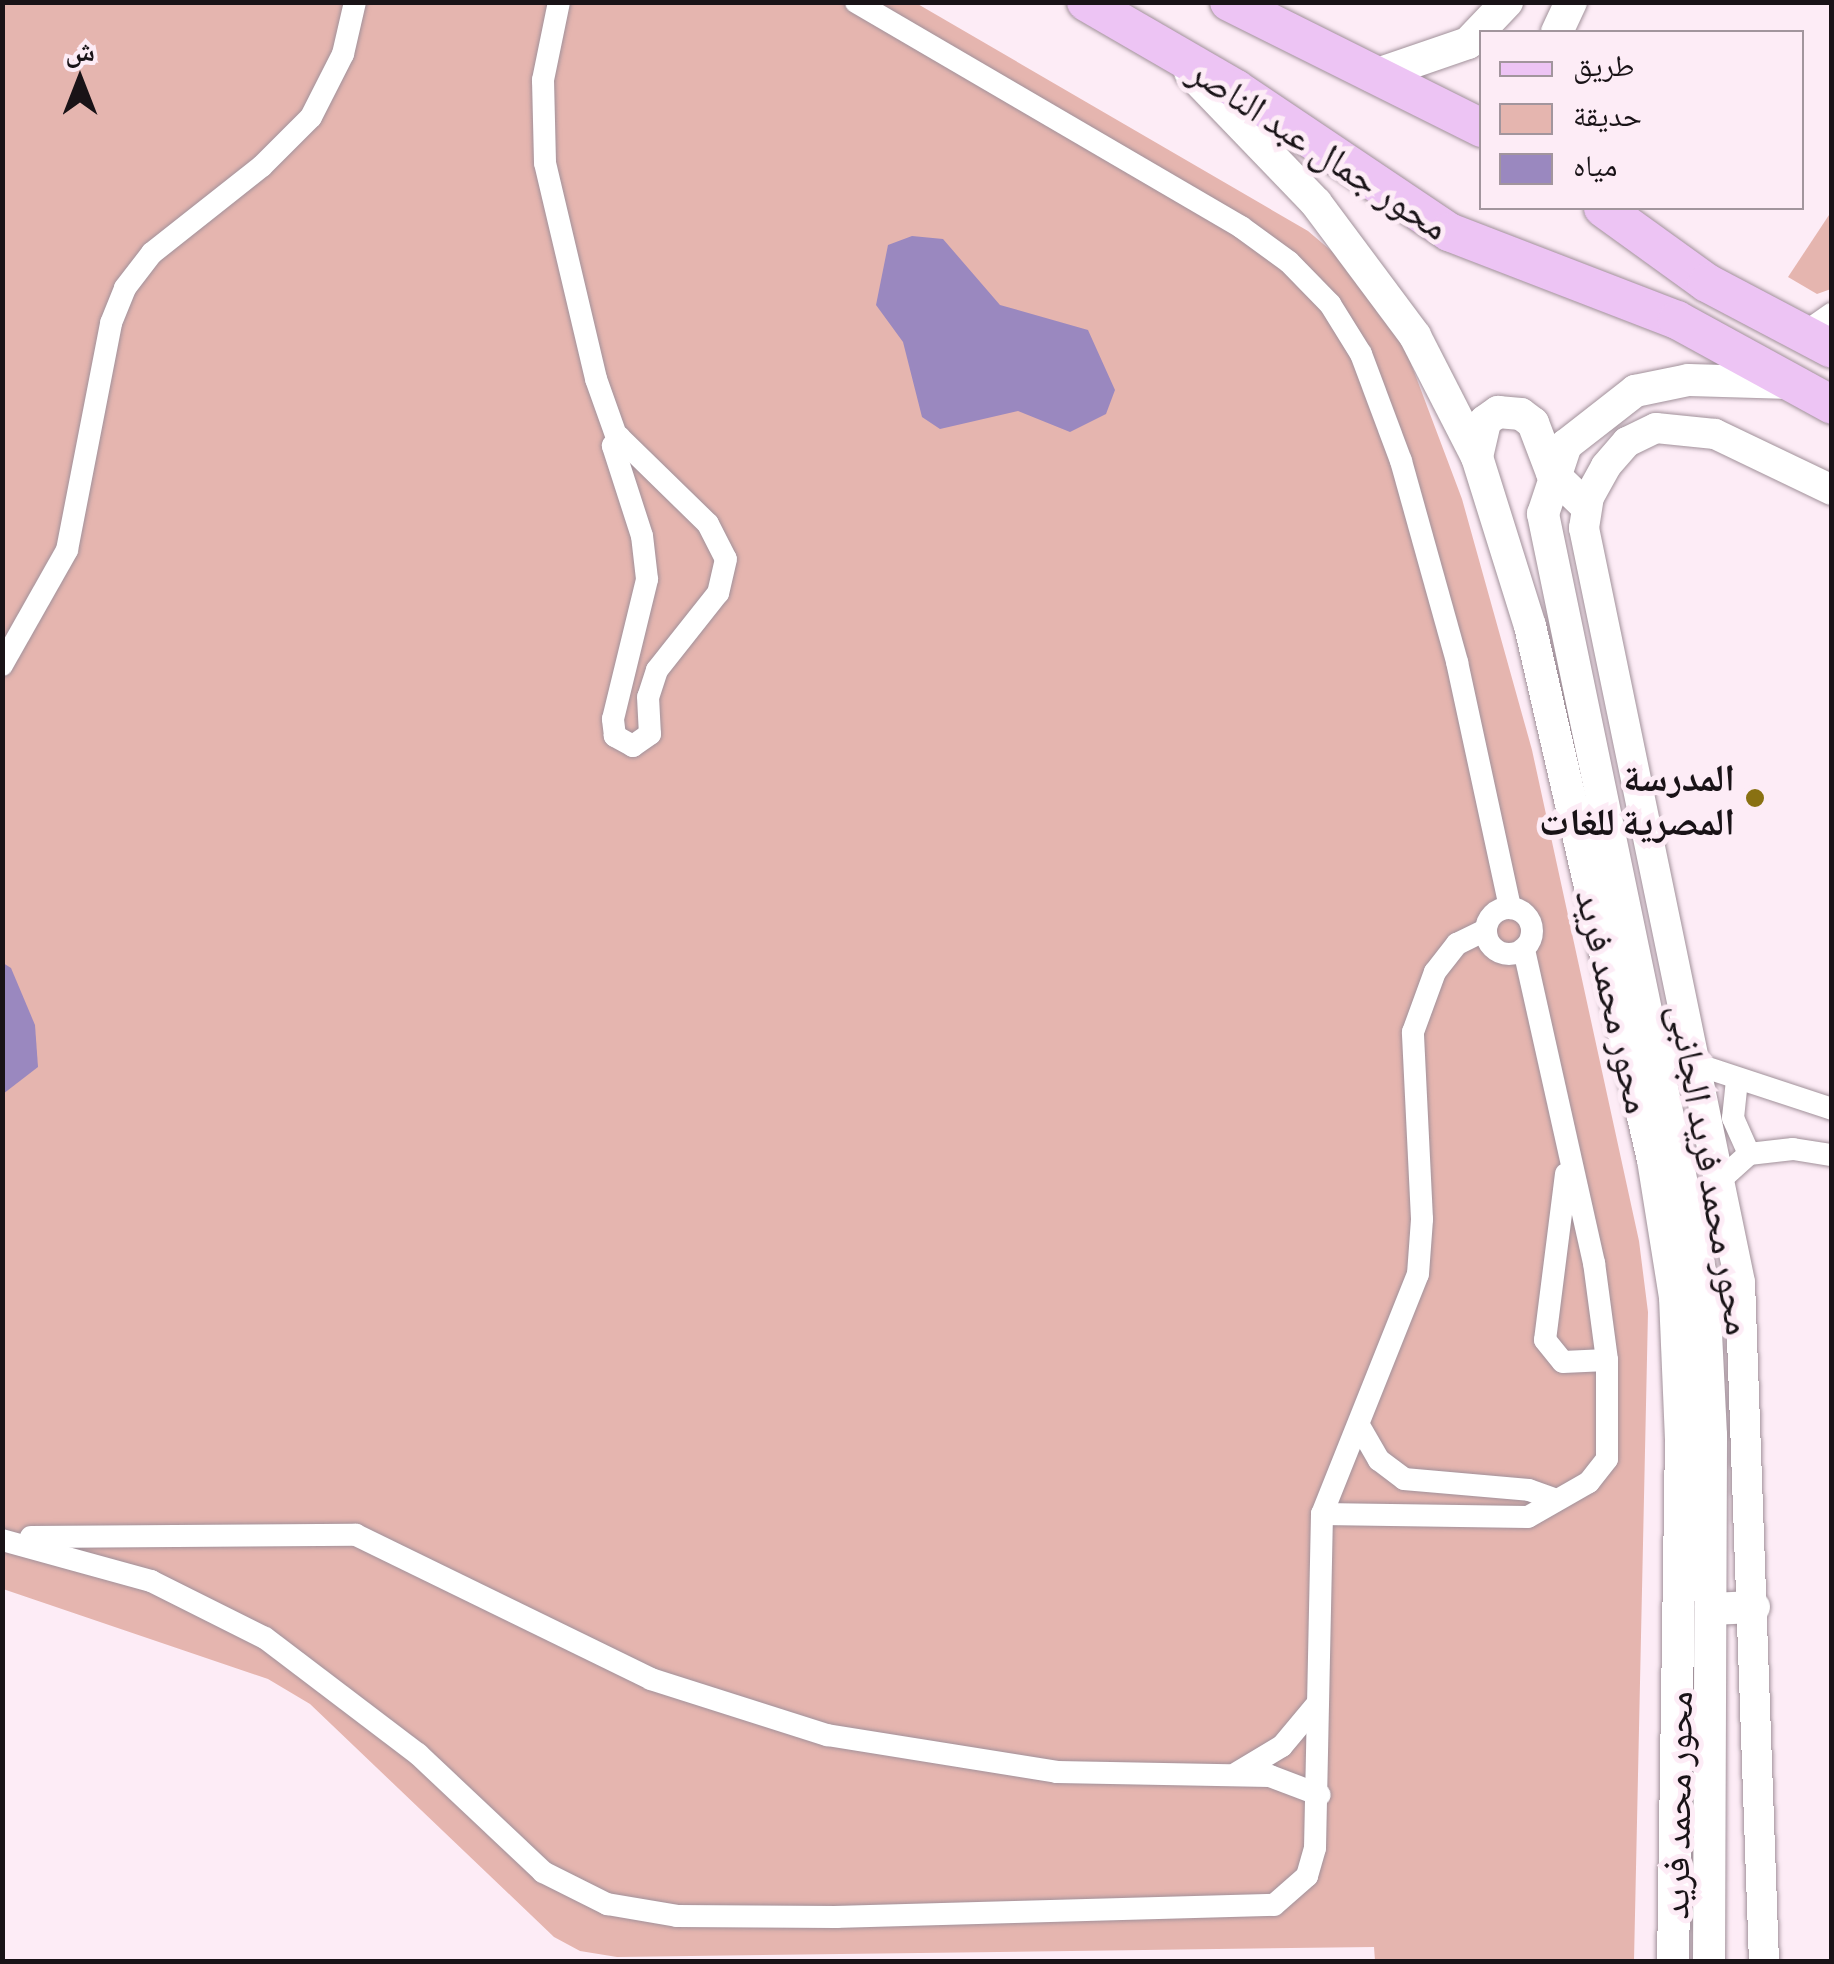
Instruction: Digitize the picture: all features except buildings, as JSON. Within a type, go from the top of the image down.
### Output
[{"type":"main road","name":"محور جمال عبد الناصر","points":[[1086,2],[1161,45],[1449,232],[1677,320],[1832,405]]},
{"type":"main road","name":"محور جمال عبد الناصر","points":[[1229,2],[1479,127]]},
{"type":"main road","points":[[1372,76],[1444,56],[1479,31]]},
{"type":"main road","name":"محور محمد فريد","points":[[1161,45],[1279,161],[1354,249],[1415,336],[1478,457],[1530,626],[1667,1230],[1681,1438],[1673,1962]]},
{"type":"main road","points":[[1606,210],[1683,268],[1822,332]]},
{"type":"main road","name":"محور محمد فريد","points":[[1709,1962],[1709,1356],[1694,1218],[1546,550],[1543,514],[1552,473],[1584,424],[1635,391],[1688,380],[1792,383]]},
{"type":"main road","points":[[1478,457],[1484,421],[1514,412],[1533,424],[1552,473],[1586,506]]},
{"type":"main road","points":[[1711,1609],[1754,1607]]},
{"type":"street","points":[[2,665],[67,550],[110,323],[125,288],[152,253],[262,166],[310,117],[343,54],[355,2]]},
{"type":"street","points":[[558,2],[542,80],[544,164],[596,380],[617,438],[708,524],[726,558],[718,592],[657,670],[648,697],[650,734],[637,746],[618,740],[612,726],[647,579],[642,536],[613,446],[617,438]]},
{"type":"street","points":[[856,2],[1241,226],[1290,262],[1330,304],[1361,354],[1398,448],[1457,662],[1510,908],[1531,924],[1524,949],[1594,1263],[1608,1360],[1606,1459],[1596,1476],[1517,1518],[1322,1514]]},
{"type":"street","points":[[1586,506],[1599,475],[1627,442],[1672,426],[1740,444],[1832,490]]},
{"type":"street","name":"محور محمد فريد الجانبى","points":[[1586,506],[1585,548],[1740,1282],[1764,1962]]},
{"type":"street","points":[[2,1538],[151,1582],[266,1638],[418,1754],[543,1872],[630,1910],[836,1916],[1260,1909],[1287,1898],[1307,1876],[1320,1795],[1322,1514],[1408,1310],[1420,1256],[1413,1032],[1435,972],[1458,944],[1486,930],[1493,914],[1510,908]]},
{"type":"street","points":[[1486,930],[1499,952],[1524,949]]},
{"type":"street","points":[[1659,1052],[1832,1110]]},
{"type":"street","points":[[1738,1080],[1734,1118],[1749,1154]]},
{"type":"street","points":[[1567,1146],[1545,1340],[1564,1362],[1608,1360]]},
{"type":"street","points":[[1694,1218],[1719,1182],[1749,1154],[1793,1149],[1832,1155]]},
{"type":"street","points":[[1361,1429],[1378,1460],[1404,1479],[1517,1488],[1556,1500]]},
{"type":"street","points":[[2,1538],[356,1535],[652,1679],[827,1734],[1057,1772],[1270,1776],[1320,1795]]},
{"type":"street","points":[[1234,1775],[1282,1746],[1318,1702]]},
{"type":"green space","points":[[2,3],[916,3],[1308,231],[1355,271],[1401,337],[1462,499],[1532,750],[1639,1241],[1648,1312],[1634,1961],[1375,1961],[1374,1947],[617,1957],[580,1951],[554,1937],[310,1704],[268,1679],[3,1589]]},
{"type":"green space","points":[[1831,212],[1831,289],[1817,294],[1788,277]]},
{"type":"water","points":[[912,236],[943,239],[1000,305],[1088,330],[1115,390],[1106,414],[1070,432],[1018,411],[940,429],[922,417],[903,342],[876,305],[888,245]]},
{"type":"water","points":[[3,963],[11,968],[35,1025],[38,1067],[3,1094]]},
{"type":"place","name":"المدرسة المصرية للغات","points":[[1755,798]]}]
